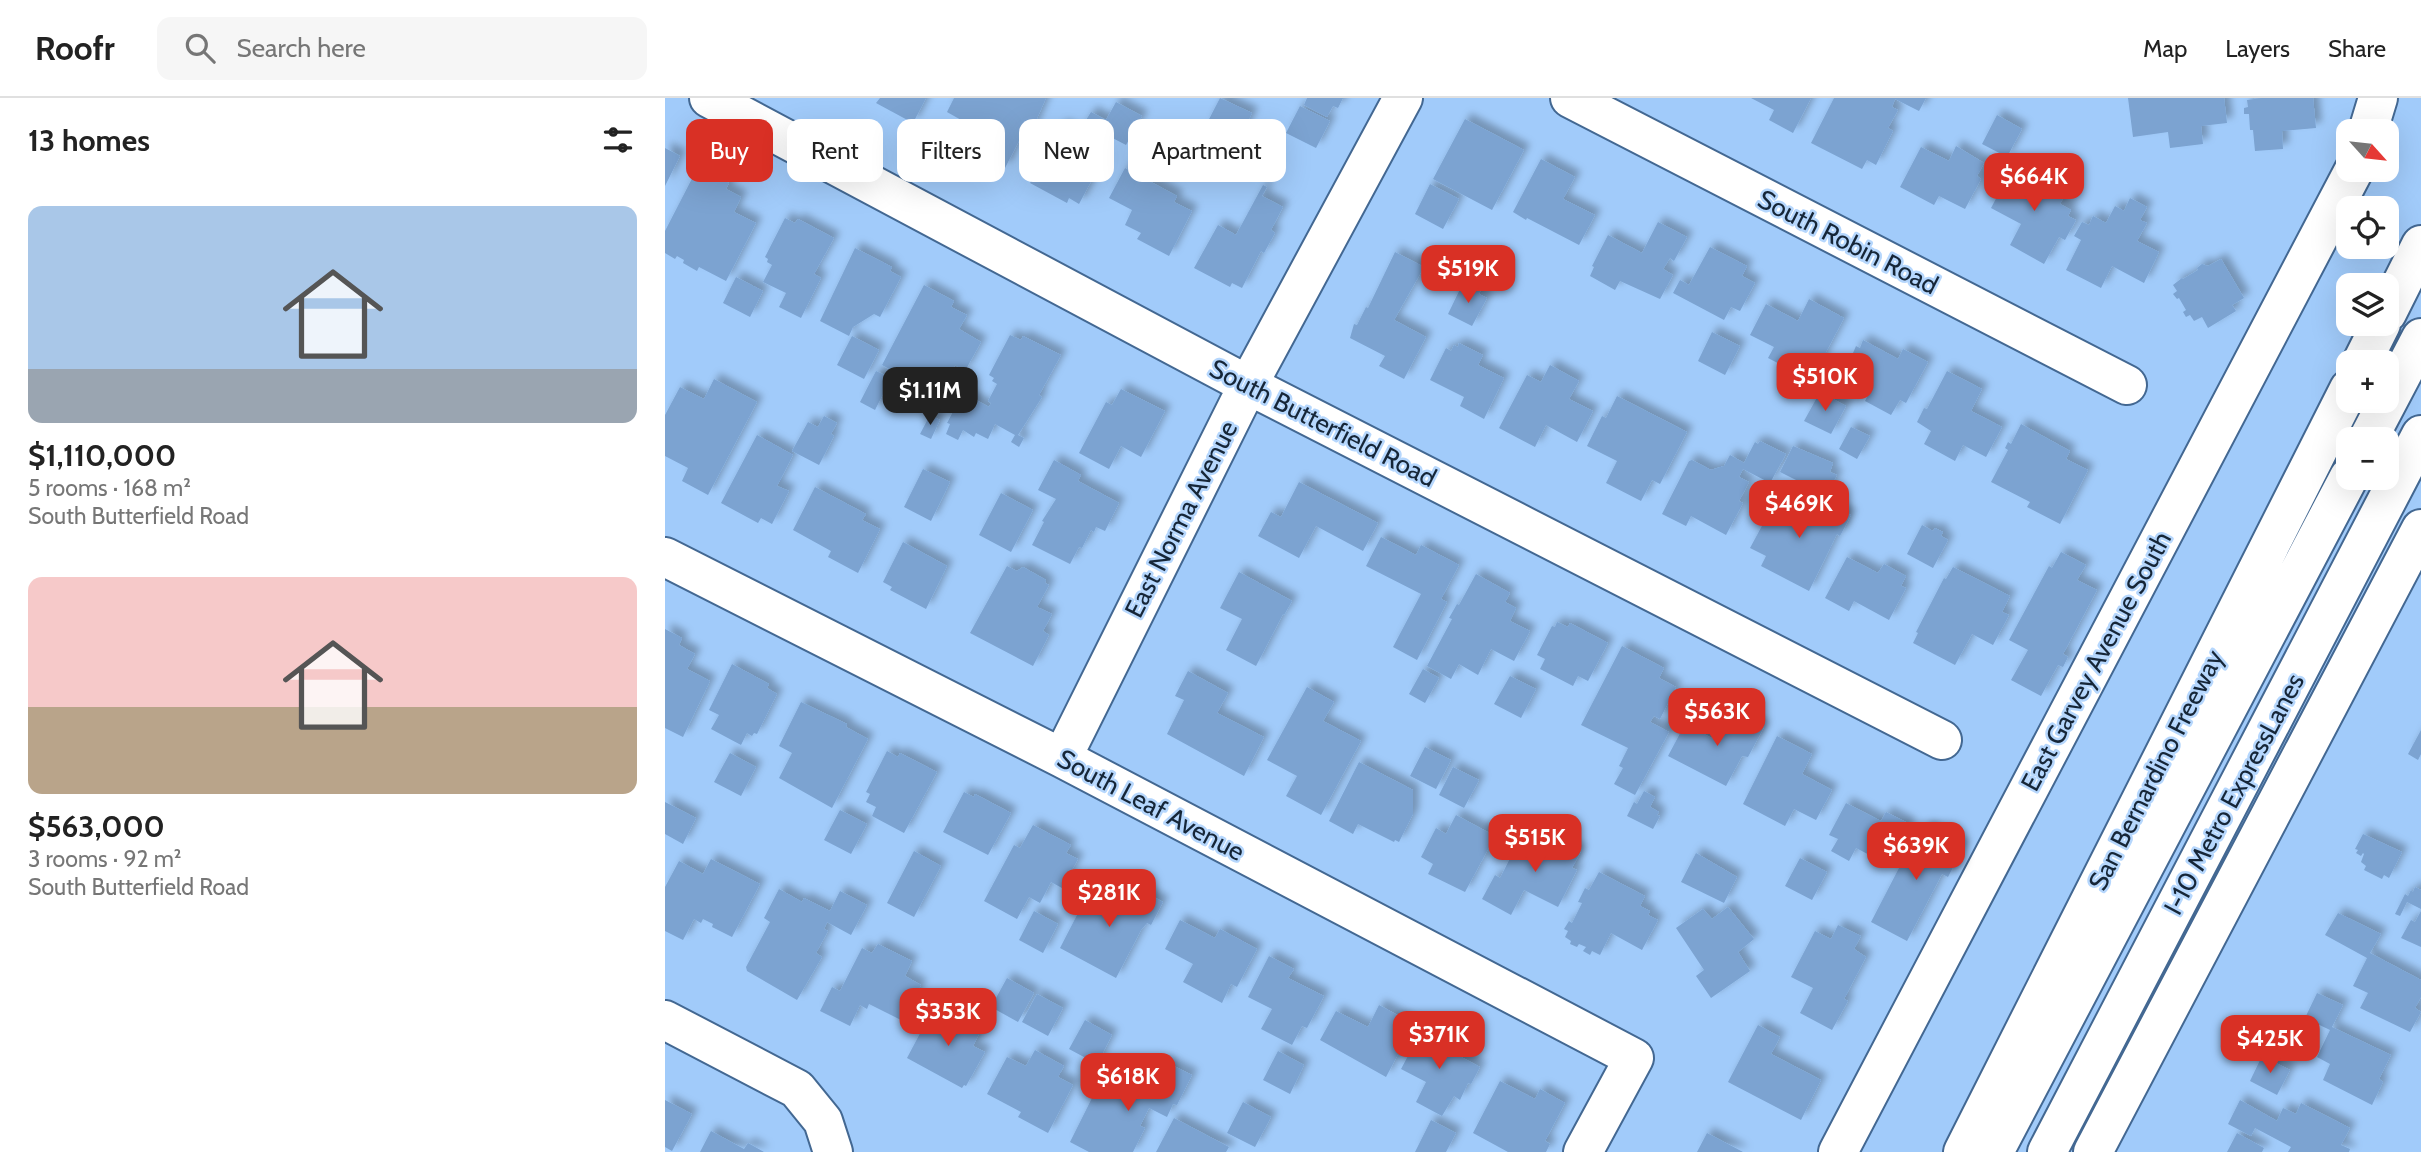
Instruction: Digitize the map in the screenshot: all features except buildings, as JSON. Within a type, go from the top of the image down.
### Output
[{"type":"main road","name":"South Butterfield Road","points":[[709,98],[1248,385],[1942,740]]},
{"type":"main road","name":"East Norma Avenue","points":[[1062,758],[1248,385],[1403,98]]},
{"type":"main road","name":"South Robin Road","points":[[1570,98],[2127,385]]},
{"type":"main road","points":[[2372,119],[2378,98]]},
{"type":"main road","name":"East Garvey Avenue South","points":[[1838,1152],[2348,182]]},
{"type":"main road","points":[[2399,289],[2421,245]]},
{"type":"main road","points":[[2374,427],[2421,338]]},
{"type":"main road","name":"San Bernardino Freeway","points":[[1963,1152],[2337,413]]},
{"type":"main road","name":"I-10 Metro ExpressLanes","points":[[2047,1152],[2421,435]]},
{"type":"main road","name":"I-10 Metro ExpressLanes","points":[[1994,1152],[2342,490]]},
{"type":"main road","points":[[2093,1152],[2421,529]]},
{"type":"main road","name":"South Leaf Avenue","points":[[665,557],[1062,758],[1634,1058],[1583,1152]]},
{"type":"main road","points":[[665,1020],[797,1089],[823,1121],[833,1152]]}]
